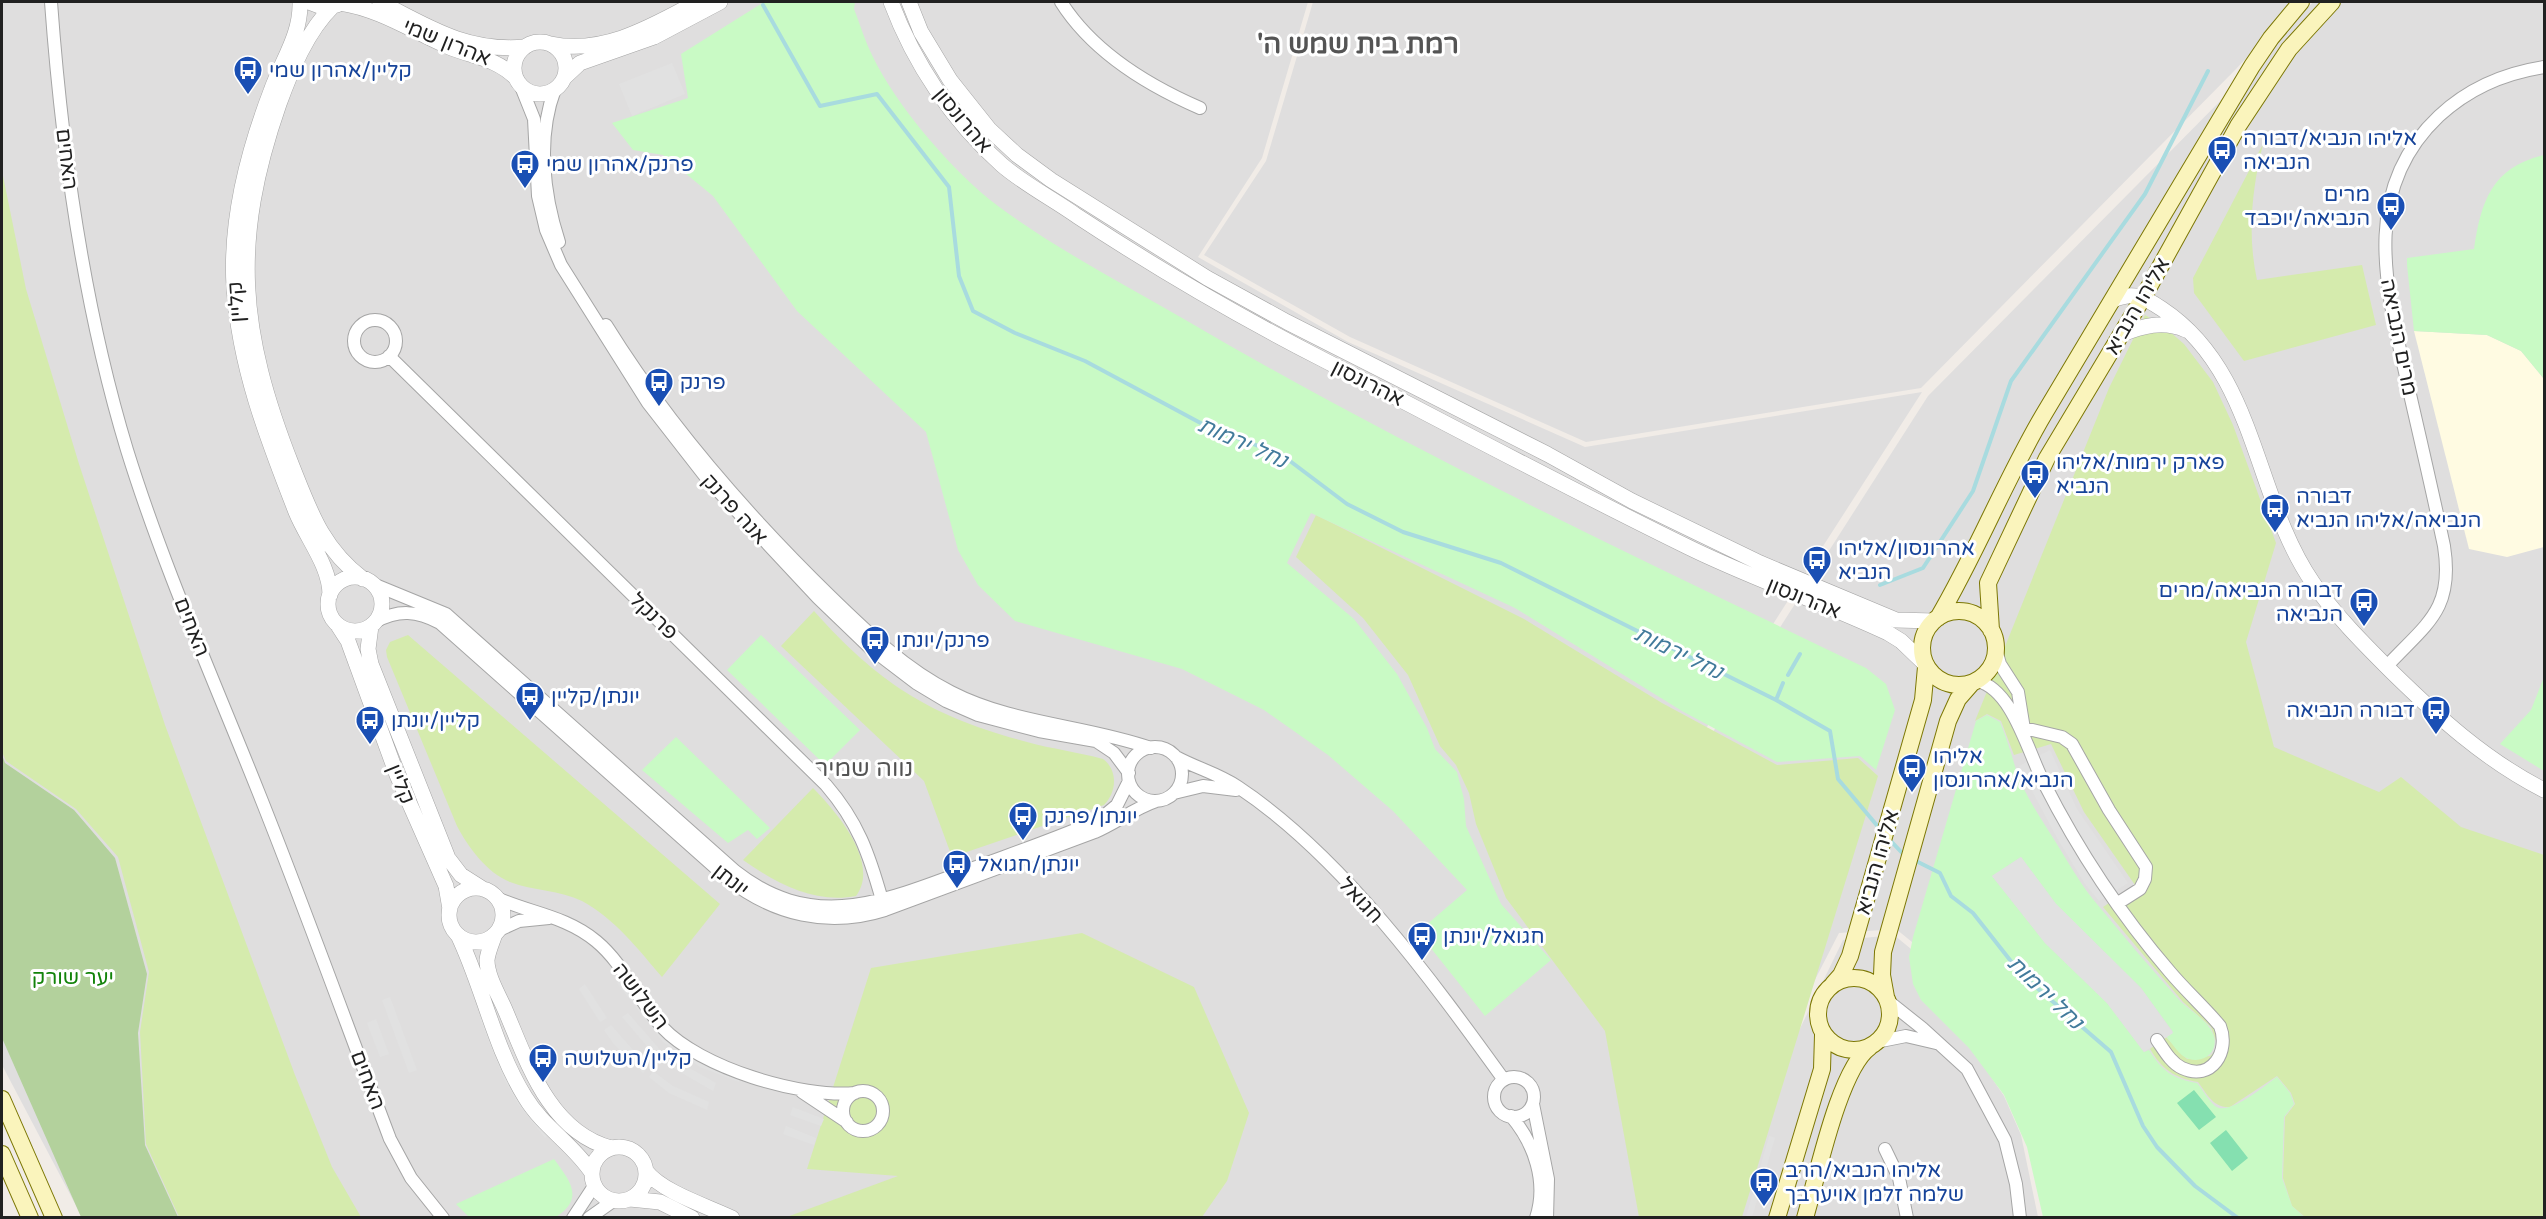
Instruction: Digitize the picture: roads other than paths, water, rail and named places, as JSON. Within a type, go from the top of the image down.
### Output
[{"type":"main road","name":"אליהו הנביא","points":[[1936,620],[1958,585],[2021,453],[2252,66],[2271,38],[2301,2]]},
{"type":"main road","name":"אליהו הנביא","points":[[1991,630],[1987,597],[1991,576],[2047,458],[2144,296],[2258,94],[2289,49],[2332,2]]},
{"type":"main road","points":[[1951,612],[1965,612],[1980,618],[1991,630],[1996,650],[1989,670],[1974,682],[1961,685],[1948,684],[1934,676],[1926,665],[1922,641],[1936,620],[1951,612]]},
{"type":"main road","name":"אליהו הנביא","points":[[1833,984],[1846,967],[1861,918],[1918,719],[1926,683],[1926,665]]},
{"type":"main road","name":"אליהו הנביא","points":[[1887,999],[1881,963],[1891,923],[1948,721],[1958,699],[1974,682]]},
{"type":"main road","points":[[1805,1218],[1846,1081],[1863,1052],[1875,1043],[1886,1031],[1889,1021],[1887,999],[1875,985],[1860,978],[1844,979],[1833,984],[1825,992],[1818,1007],[1818,1024],[1823,1035],[1836,1046],[1847,1050],[1864,1049],[1875,1043]]},
{"type":"main road","points":[[1777,1218],[1822,1069],[1823,1035]]},
{"type":"main road","points":[[2,1099],[54,1218]]},
{"type":"main road","points":[[2,1154],[30,1218]]},
{"type":"street","name":"האחים","points":[[51,2],[56,75],[72,200],[103,360],[127,449],[157,537],[292,876],[390,1139],[411,1178],[443,1217]]},
{"type":"street","name":"קליין","points":[[300,2],[297,32],[272,88],[248,163],[234,258],[234,284],[240,339],[254,399],[306,537],[329,579],[330,595]]},
{"type":"street","name":"אהרון שמי","points":[[309,2],[318,7],[339,4],[365,7],[452,48],[490,60],[518,81]]},
{"type":"street","name":"אהרון שמי","points":[[380,2],[436,30],[481,47],[498,49],[525,47]]},
{"type":"street","points":[[697,2],[649,27],[605,43],[574,48],[540,42],[525,47],[515,63],[518,81],[537,93],[560,83],[580,63],[654,37],[720,2]]},
{"type":"street","name":"אהרונסון","points":[[891,2],[907,40],[922,66],[950,109],[977,140],[1003,166],[1114,240],[1281,338],[1608,507],[1755,578],[1888,633],[1901,641],[1926,665]]},
{"type":"street","name":"אהרונסון","points":[[909,2],[921,32],[950,80],[989,129],[1017,155],[1051,180],[1207,278],[1287,322],[1547,454],[1632,501],[1760,563],[1896,620],[1936,620]]},
{"type":"street","points":[[1061,2],[1086,33],[1119,62],[1171,95],[1200,108]]},
{"type":"street","name":"קליין","points":[[339,4],[317,23],[284,92],[270,130],[251,207],[246,285],[252,336],[266,395],[295,472],[324,540],[332,551],[368,582]]},
{"type":"street","points":[[551,44],[564,58],[560,83]]},
{"type":"street","name":"מרים הנביאה","points":[[2386,666],[2438,609],[2445,593],[2447,573],[2444,546],[2387,281],[2386,223],[2394,185],[2405,159],[2421,133],[2452,104],[2485,83],[2521,70],[2544,67]]},
{"type":"street","name":"אנה פרנק","points":[[518,81],[534,119],[538,196],[546,230],[561,265],[648,403],[708,480],[824,604],[870,648],[916,683],[978,715],[1039,731],[1096,741],[1114,753],[1129,777]]},
{"type":"street","name":"אנה פרנק","points":[[560,83],[546,122],[544,171],[552,220],[568,262],[609,330],[656,397],[716,473],[796,562],[876,640],[922,675],[951,692],[1009,714],[1097,732],[1151,748]]},
{"type":"street","points":[[2113,300],[2128,294],[2144,296],[2194,335],[2224,375],[2239,405],[2285,530],[2299,561],[2338,615],[2386,666],[2468,742],[2510,771],[2544,790]]},
{"type":"street","points":[[2120,335],[2156,324],[2172,325],[2194,335]]},
{"type":"street","name":"פרנקל","points":[[389,356],[826,785],[846,809],[860,832],[882,900]]},
{"type":"street","points":[[343,581],[368,582],[380,594],[382,606],[373,624],[356,631],[337,624],[329,611],[330,595],[343,581]]},
{"type":"street","name":"יונתן","points":[[368,582],[446,614],[735,871],[762,890],[787,901],[820,907],[849,907],[882,900],[1100,820],[1113,810],[1129,777]]},
{"type":"street","name":"יונתן","points":[[373,624],[404,612],[418,613],[440,623],[728,879],[768,905],[803,916],[849,918],[885,910],[1095,832],[1120,821],[1144,805],[1156,801]]},
{"type":"street","name":"קליין","points":[[337,624],[348,641],[397,775],[446,886],[450,909]]},
{"type":"street","name":"קליין","points":[[373,624],[368,649],[371,664],[441,842],[453,867],[490,893]]},
{"type":"street","points":[[1996,650],[2000,664],[2018,692],[2026,745]]},
{"type":"street","points":[[1974,682],[1993,687],[2005,700],[2070,830],[2118,903],[2161,961],[2220,1026],[2224,1037],[2224,1048],[2213,1065],[2193,1071],[2182,1068],[2172,1060],[2157,1040]]},
{"type":"street","points":[[2024,728],[2055,735],[2072,744],[2109,810],[2143,861],[2146,873],[2143,884],[2130,897],[2118,903]]},
{"type":"street","points":[[1151,748],[1163,748],[1176,757],[1182,775],[1174,793],[1156,801],[1137,794],[1129,777],[1134,758],[1151,748]]},
{"type":"street","name":"חגואל","points":[[1176,757],[1224,779],[1291,828],[1369,908],[1440,993],[1504,1080]]},
{"type":"street","name":"חגואל","points":[[1174,793],[1203,786],[1246,793]]},
{"type":"street","points":[[614,1201],[602,1196],[582,1158],[541,1119],[515,1080],[472,964],[450,921],[450,909],[455,899],[464,891],[490,893],[503,916],[487,963],[528,1066],[541,1090],[571,1127],[597,1144],[636,1152],[652,1179],[732,1218]]},
{"type":"street","name":"השלושה","points":[[490,893],[575,926],[603,947],[654,1017],[673,1037],[691,1051],[729,1068],[801,1091],[868,1092],[882,1103],[882,1116],[875,1126],[866,1130],[857,1129],[801,1091]]},
{"type":"street","points":[[458,935],[477,941],[519,921],[553,917]]},
{"type":"street","points":[[1887,999],[1967,1069],[1996,1119],[2012,1162],[2020,1218]]},
{"type":"street","points":[[1875,1043],[1906,1036],[1938,1044]]},
{"type":"street","points":[[1536,1218],[1540,1196],[1535,1159],[1529,1139],[1511,1116],[1500,1110],[1495,1097],[1499,1084],[1516,1077],[1527,1081],[1534,1092],[1533,1104],[1548,1179],[1547,1218]]},
{"type":"street","points":[[847,1122],[844,1104],[855,1093]]},
{"type":"street","points":[[1511,1116],[1524,1113],[1533,1104]]},
{"type":"street","points":[[573,1218],[593,1179],[597,1157],[611,1148]]},
{"type":"street","points":[[1885,1149],[1899,1178],[1907,1218]]},
{"type":"street","points":[[630,1198],[643,1187],[646,1171]]},
{"type":"street","points":[[590,1218],[614,1201],[630,1198],[660,1202],[692,1218]]},
{"type":"waterway","name":"נחל ירמות","points":[[763,5],[820,106],[877,94],[949,187],[959,276],[973,311],[1015,333],[1085,361],[1208,427],[1282,455],[1347,504],[1403,532],[1501,563],[1776,700],[1830,731],[1838,779],[1880,829]]},
{"type":"waterway","points":[[1880,585],[1923,568],[1973,491],[2011,381],[2145,194],[2208,71]]},
{"type":"waterway","points":[[1788,675],[1800,654]]},
{"type":"waterway","points":[[1776,700],[1783,683]]},
{"type":"waterway","name":"נחל ירמות","points":[[1889,839],[1904,855]]},
{"type":"waterway","name":"נחל ירמות","points":[[1914,860],[1940,873],[1951,896],[1973,913],[2021,974],[2111,1052],[2143,1126],[2157,1147],[2195,1186],[2238,1218]]},
{"type":"place","name":"קליין/אהרון שמי","points":[[248,96]]},
{"type":"place","name":"אליהו הנביא/דבורה הנביאה","points":[[2222,176]]},
{"type":"place","name":"פרנק/אהרון שמי","points":[[525,190]]},
{"type":"place","name":"מרים הנביאה/יוכבד","points":[[2391,232]]},
{"type":"place","name":"פרנק","points":[[659,408]]},
{"type":"place","name":"פארק ירמות/אליהו הנביא","points":[[2035,500]]},
{"type":"place","name":"דבורה הנביאה/אליהו הנביא","points":[[2275,534]]},
{"type":"place","name":"אהרונסון/אליהו הנביא","points":[[1817,586]]},
{"type":"place","name":"דבורה הנביאה/מרים הנביאה","points":[[2364,628]]},
{"type":"place","name":"פרנק/יונתן","points":[[875,666]]},
{"type":"place","name":"יונתן/קליין","points":[[530,722]]},
{"type":"place","name":"דבורה הנביאה","points":[[2436,736]]},
{"type":"place","name":"קליין/יונתן","points":[[370,746]]},
{"type":"place","name":"אליהו הנביא/אהרונסון","points":[[1912,794]]},
{"type":"place","name":"יונתן/פרנק","points":[[1023,842]]},
{"type":"place","name":"יונתן/חגואל","points":[[957,890]]},
{"type":"place","name":"חגואל/יונתן","points":[[1422,962]]},
{"type":"place","name":"קליין/השלושה","points":[[543,1084]]},
{"type":"place","name":"אליהו הנביא/הרב שלמה זלמן אויערבך","points":[[1764,1208]]},
{"type":"district","name":"'רמת בית שמש ה","points":[[1358,44]]},
{"type":"district","name":"נווה שמיר","points":[[864,768]]},
{"type":"park label","name":"יער שורק","points":[[73,977]]}]
